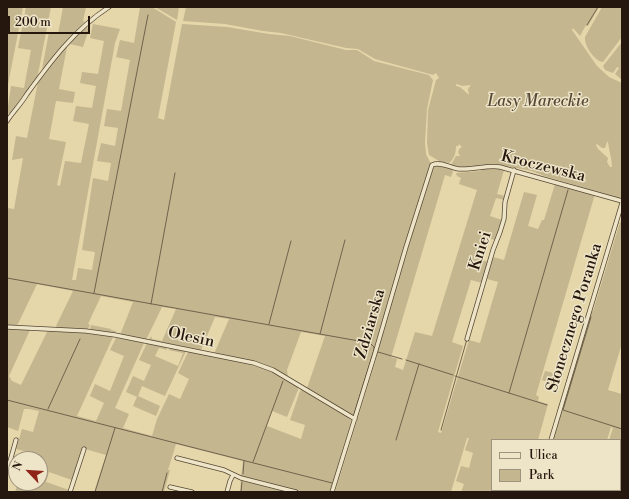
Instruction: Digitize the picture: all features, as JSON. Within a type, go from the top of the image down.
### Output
[{"type":"street","points":[[7,122],[50,62],[88,22],[109,7]]},
{"type":"street","name":"Kroczewska","points":[[433,164],[437,163],[462,169],[494,166],[514,170],[622,202]]},
{"type":"street","name":"Zdziarska","points":[[332,492],[430,168],[433,164]]},
{"type":"street","name":"Kniei","points":[[467,339],[493,250],[504,219],[505,202],[514,170]]},
{"type":"street","name":"Słonecznego Poranka","points":[[551,439],[622,202]]},
{"type":"street","name":"Olesin","points":[[7,327],[86,331],[116,335],[254,363],[274,370],[355,419]]},
{"type":"street","points":[[7,472],[16,440]]},
{"type":"street","points":[[70,492],[84,449]]},
{"type":"street","points":[[177,458],[224,470],[233,475],[296,492]]},
{"type":"street","points":[[227,492],[233,475]]},
{"type":"street","points":[[170,486],[192,492]]},
{"type":"green space","points":[[7,7],[23,7],[7,90]]},
{"type":"green space","points":[[26,7],[51,7],[37,79],[9,114],[7,112],[11,86],[24,88],[31,50],[18,48]]},
{"type":"green space","points":[[63,7],[86,7],[83,21],[85,22],[42,69],[49,32],[58,34]]},
{"type":"green space","points":[[140,7],[152,7],[176,22],[158,118],[164,120],[182,24],[227,27],[290,36],[346,50],[357,50],[374,61],[429,75],[433,80],[427,109],[425,143],[426,154],[431,164],[353,416],[307,388],[325,336],[301,332],[287,370],[288,377],[271,368],[214,354],[229,319],[215,317],[201,350],[149,340],[151,336],[152,339],[162,341],[176,309],[162,307],[146,340],[120,335],[133,302],[101,296],[88,324],[90,325],[88,329],[57,328],[56,326],[73,291],[37,284],[17,326],[7,325],[7,208],[14,209],[23,158],[12,160],[16,136],[27,138],[38,82],[55,59],[85,26],[89,29],[83,47],[70,44],[67,47],[59,89],[75,92],[73,103],[56,101],[49,139],[66,142],[57,185],[60,186],[65,161],[81,163],[89,124],[73,121],[76,106],[92,108],[96,86],[80,83],[82,72],[98,74],[104,41],[90,38],[93,24],[120,29],[115,43],[72,280],[76,280],[78,268],[92,270],[95,252],[82,250],[93,178],[108,181],[111,163],[97,161],[101,143],[115,146],[118,128],[104,126],[107,109],[121,111],[130,60],[116,57],[120,40],[134,43]]},
{"type":"green space","points":[[155,7],[179,7],[177,20]]},
{"type":"green space","name":"Lasy Mareckie","points":[[186,7],[599,7],[588,26],[586,25],[580,36],[573,28],[572,30],[597,66],[609,77],[622,83],[622,199],[544,176],[532,171],[495,164],[464,168],[451,165],[438,162],[439,161],[429,155],[427,143],[428,110],[436,80],[439,78],[436,73],[433,75],[375,59],[358,49],[346,48],[281,33],[225,24],[183,21]],"holes":[[[456,84],[462,86],[471,85],[468,89],[469,95],[460,87],[456,86]],[[608,142],[612,167],[610,167],[607,162],[608,158],[598,149],[596,145],[597,144],[602,148],[605,148]],[[459,144],[462,147],[458,152],[460,156],[456,156],[451,165],[443,162],[449,163],[454,156],[456,146]]]},
{"type":"green space","points":[[602,7],[622,7],[622,37],[603,62],[593,56],[585,40],[585,37]]},
{"type":"green space","points":[[622,42],[622,80],[615,74],[619,68],[617,67],[613,73],[605,70],[603,66]]},
{"type":"green space","points":[[437,165],[452,169],[453,171],[451,177],[445,175],[391,357],[397,359],[395,367],[403,370],[415,332],[432,336],[477,190],[459,184],[461,178],[457,176],[456,173],[480,171],[483,168],[490,167],[504,169],[497,194],[505,196],[504,200],[496,198],[490,216],[502,220],[495,240],[484,237],[478,258],[488,262],[482,283],[471,280],[452,342],[463,346],[438,432],[441,433],[469,340],[480,343],[498,282],[487,279],[493,257],[504,260],[524,192],[537,195],[528,226],[538,229],[542,220],[544,220],[555,184],[595,194],[536,395],[539,397],[538,401],[548,404],[538,439],[491,439],[491,491],[522,492],[461,492],[464,484],[456,481],[461,466],[469,468],[473,453],[465,450],[469,438],[467,438],[451,492],[335,492],[376,359],[379,342],[433,167]]},
{"type":"green space","points":[[620,222],[622,222],[622,343],[608,390],[622,394],[622,492],[596,492],[621,491],[621,439],[609,439],[613,428],[611,427],[607,439],[553,439],[591,311],[593,311]]},
{"type":"green space","points":[[91,325],[116,331],[115,333],[90,330]]},
{"type":"green space","points":[[7,328],[30,330],[9,376],[12,381],[21,385],[48,330],[98,334],[113,337],[77,416],[96,421],[104,403],[90,396],[95,384],[110,391],[124,356],[110,350],[116,338],[144,343],[115,408],[129,414],[123,428],[152,436],[157,419],[169,394],[180,399],[189,379],[178,373],[188,352],[191,351],[268,369],[298,387],[287,417],[272,411],[267,426],[301,439],[305,425],[290,420],[300,391],[302,390],[346,415],[351,421],[330,492],[304,492],[241,476],[243,461],[176,444],[168,470],[170,470],[164,492],[94,492],[106,455],[82,448],[72,480],[49,472],[48,475],[48,451],[23,451],[16,449],[22,429],[33,432],[39,411],[24,409],[18,431],[7,427]]},
{"type":"green space","points":[[147,343],[166,347],[167,350],[159,348],[155,356],[178,366],[183,353],[168,350],[172,348],[186,351],[165,396],[142,386],[138,396],[160,406],[156,416],[133,406],[137,397],[126,392],[133,376],[144,381],[151,365],[139,360]]},
{"type":"green space","points":[[545,371],[557,374],[554,384],[542,380]]},
{"type":"green space","points":[[241,480],[243,481],[286,492],[240,492]]},
{"type":"green space","points":[[48,483],[69,490],[68,492],[15,492],[48,491]]},
{"type":"green space","points":[[538,491],[578,491],[578,492]]},
{"type":"waterway","points":[[587,25],[598,7]]},
{"type":"waterway","points":[[94,293],[148,15]]},
{"type":"waterway","points":[[151,304],[175,173]]},
{"type":"waterway","points":[[509,393],[568,190]]},
{"type":"waterway","points":[[320,334],[345,240]]},
{"type":"waterway","points":[[269,324],[291,241]]},
{"type":"waterway","points":[[7,278],[370,343],[374,347],[374,350],[354,414]]},
{"type":"waterway","points":[[591,317],[563,410],[622,429]]},
{"type":"waterway","points":[[48,409],[80,339]]},
{"type":"waterway","points":[[441,430],[467,339]]},
{"type":"waterway","points":[[378,352],[402,359]]},
{"type":"waterway","points":[[406,360],[453,375]]},
{"type":"waterway","points":[[396,440],[419,364]]},
{"type":"waterway","points":[[455,376],[547,405]]},
{"type":"waterway","points":[[253,462],[283,381]]},
{"type":"waterway","points":[[7,400],[332,483]]},
{"type":"waterway","points":[[95,492],[115,428]]},
{"type":"waterway","points":[[243,474],[244,461]]},
{"type":"waterway","points":[[162,492],[167,473]]},
{"type":"waterway","points":[[241,492],[242,482]]}]
